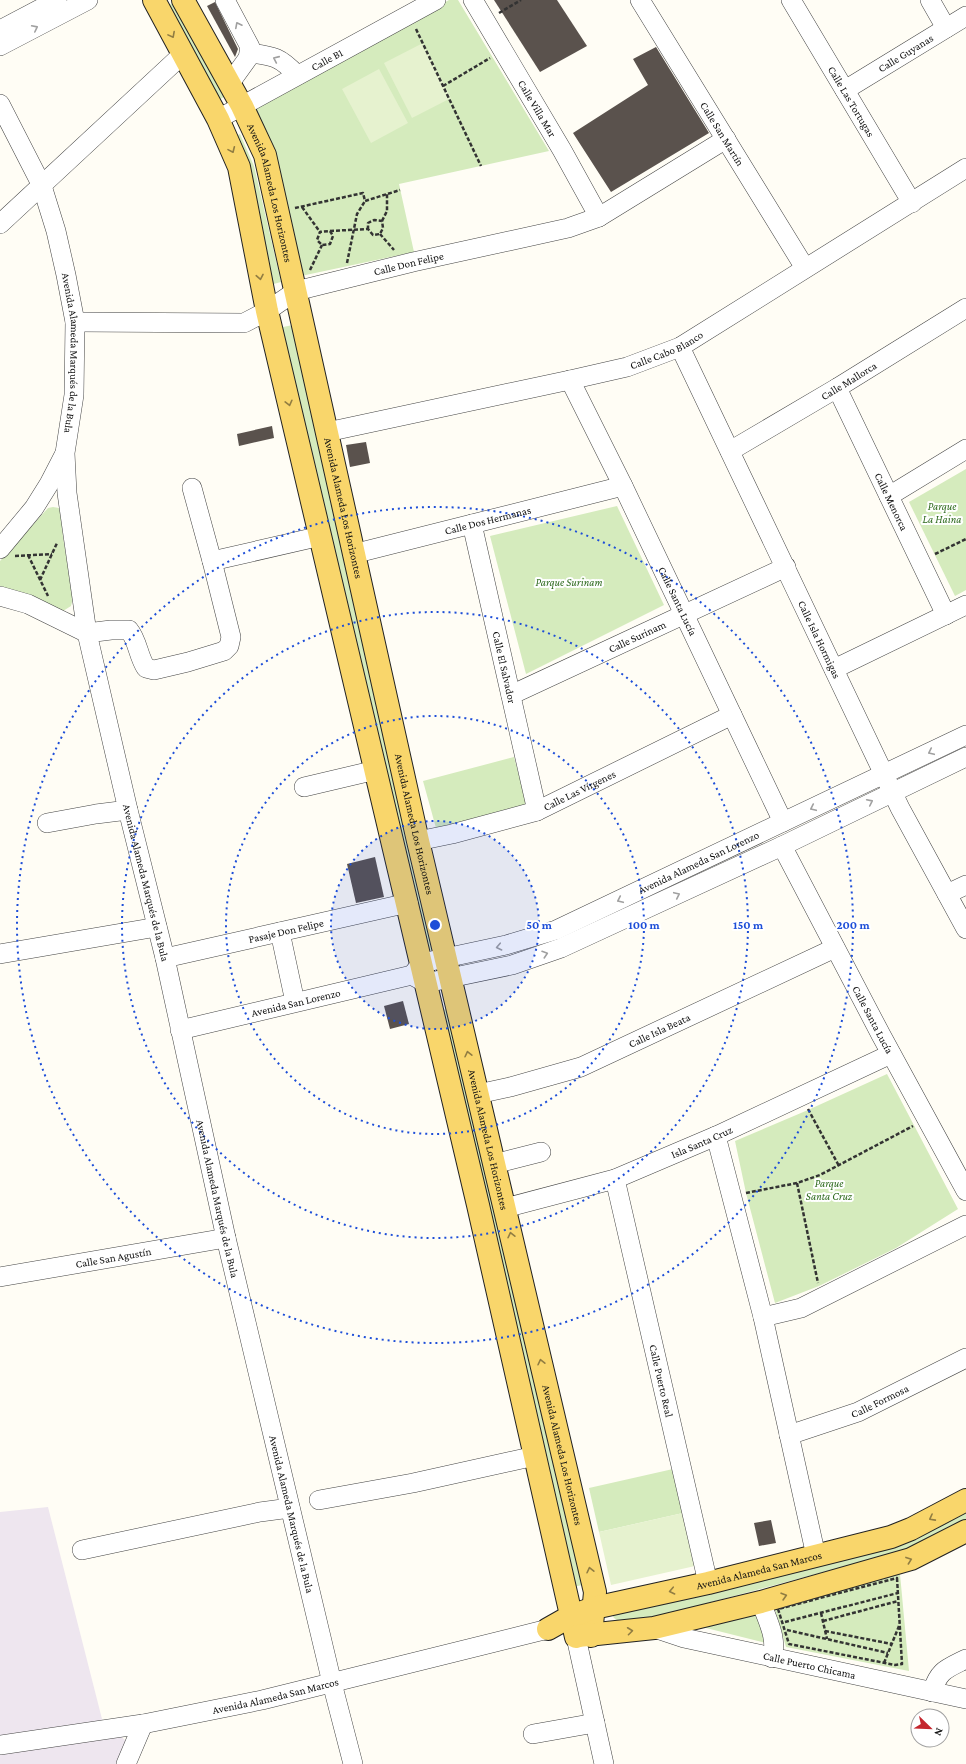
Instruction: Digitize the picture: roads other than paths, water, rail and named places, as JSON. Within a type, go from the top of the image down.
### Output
[{"type":"main road","name":"Avenida Alameda Los Horizontes","points":[[154,0],[218,119],[239,167],[267,311],[408,903],[420,974],[535,1456],[571,1616],[584,1636]]},
{"type":"main road","name":"Avenida Alameda Los Horizontes","points":[[183,0],[230,83],[265,155],[302,289],[327,432],[353,554],[418,841],[595,1592],[594,1608],[584,1636]]},
{"type":"main road","name":"Avenida Alameda San Marcos","points":[[548,1629],[571,1616],[594,1608],[708,1583],[891,1537],[911,1529],[966,1500]]},
{"type":"main road","name":"Avenida Alameda San Marcos","points":[[548,1629],[584,1636],[654,1628],[769,1606],[911,1560],[966,1531]]},
{"type":"street","points":[[0,30],[57,0]]},
{"type":"street","points":[[0,46],[88,0]]},
{"type":"street","points":[[225,0],[250,47],[248,58],[230,83]]},
{"type":"street","name":"Calle B1","points":[[218,119],[436,0]]},
{"type":"street","name":"Calle Villa Mar","points":[[473,0],[562,150],[599,217]]},
{"type":"street","name":"Calle San Martín","points":[[640,0],[805,268]]},
{"type":"street","name":"Calle Las Tortugas","points":[[791,0],[912,203]]},
{"type":"street","points":[[930,0],[946,28]]},
{"type":"street","name":"Calle Guyanas","points":[[845,90],[966,16]]},
{"type":"street","points":[[250,53],[276,58],[285,63],[297,75]]},
{"type":"street","points":[[0,224],[183,54]]},
{"type":"street","name":"Avenida Alameda Marqués de la Bula","points":[[0,104],[42,186],[56,231],[75,322],[74,395],[65,453],[67,493],[87,633],[128,810],[165,958],[226,1238],[352,1764]]},
{"type":"street","name":"Avenida Alameda Marqués de la Bula","points":[[0,132],[24,150]]},
{"type":"street","name":"Calle Don Felipe","points":[[75,322],[244,323],[267,311],[302,289],[413,262],[568,228],[599,217],[726,139]]},
{"type":"street","name":"Calle Cabo Blanco","points":[[327,432],[627,367],[680,347],[966,168]]},
{"type":"street","name":"Calle Mallorca","points":[[730,451],[837,388],[966,308]]},
{"type":"street","name":"Calle Isla Hormigas","points":[[680,347],[884,774],[966,928]]},
{"type":"street","name":"Calle Santa Lucía","points":[[570,380],[623,486],[783,822]]},
{"type":"street","name":"Calle Menorca","points":[[837,388],[946,615]]},
{"type":"street","points":[[889,496],[966,449]]},
{"type":"street","points":[[4,552],[49,484],[65,453]]},
{"type":"street","name":"Calle Dos Hermanas","points":[[353,554],[623,486]]},
{"type":"street","points":[[0,596],[28,604],[47,612],[87,633],[116,629],[129,630],[134,636],[142,662],[146,668],[154,670],[224,651],[229,646],[231,637],[192,488]]},
{"type":"street","name":"Calle El Salvador","points":[[472,524],[537,811]]},
{"type":"street","points":[[212,561],[321,536]]},
{"type":"street","name":"Calle Surinam","points":[[511,695],[786,567]]},
{"type":"street","points":[[834,668],[966,605]]},
{"type":"street","name":"Calle Las Vírgenes","points":[[418,841],[452,834],[537,811],[732,716]]},
{"type":"street","name":"Avenida Alameda San Lorenzo","points":[[448,968],[506,945],[556,930],[966,736]]},
{"type":"street","name":"Avenida Alameda San Lorenzo","points":[[420,974],[448,968],[512,965],[561,948],[782,846],[966,757]]},
{"type":"street","points":[[304,787],[376,770]]},
{"type":"street","points":[[47,823],[128,810]]},
{"type":"street","name":"Calle Santa Lucía","points":[[782,846],[891,1054],[966,1191]]},
{"type":"street","points":[[947,894],[966,885]]},
{"type":"street","name":"Pasaje Don Felipe","points":[[165,958],[408,903]]},
{"type":"street","points":[[0,954],[157,927]]},
{"type":"street","points":[[280,932],[295,1002]]},
{"type":"street","name":"Calle Isla Beata","points":[[478,1094],[510,1087],[580,1067],[835,948]]},
{"type":"street","name":"Avenida San Lorenzo","points":[[180,1030],[420,974]]},
{"type":"street","name":"Isla Santa Cruz","points":[[505,1208],[615,1179],[716,1136],[891,1054]]},
{"type":"street","points":[[716,1136],[763,1317],[816,1556]]},
{"type":"street","points":[[494,1164],[541,1152]]},
{"type":"street","name":"Calle Puerto Real","points":[[615,1179],[708,1583]]},
{"type":"street","points":[[763,1317],[801,1308],[966,1225]]},
{"type":"street","name":"Calle San Agustín","points":[[0,1277],[226,1238]]},
{"type":"street","name":"Calle Formosa","points":[[789,1435],[858,1412],[966,1358]]},
{"type":"street","points":[[320,1500],[413,1483],[535,1456]]},
{"type":"street","points":[[82,1550],[260,1512],[290,1508]]},
{"type":"street","points":[[769,1606],[775,1649],[772,1658]]},
{"type":"street","name":"Calle Puerto Chicama","points":[[654,1628],[684,1638],[966,1699]]},
{"type":"street","name":"Avenida Alameda San Marcos","points":[[0,1745],[143,1724],[262,1700],[548,1629]]},
{"type":"street","name":"Avenida Alameda Los Horizontes","points":[[584,1636],[581,1662],[604,1764]]},
{"type":"street","points":[[932,1692],[936,1679],[944,1670],[966,1659]]},
{"type":"street","points":[[533,1734],[595,1723]]},
{"type":"street","points":[[126,1764],[143,1724]]},
{"type":"park label","name":"Parque La Haina","points":[[942,512]]},
{"type":"park label","name":"Parque Surinam","points":[[569,582]]},
{"type":"park label","name":"Parque Santa Cruz","points":[[829,1189]]}]
